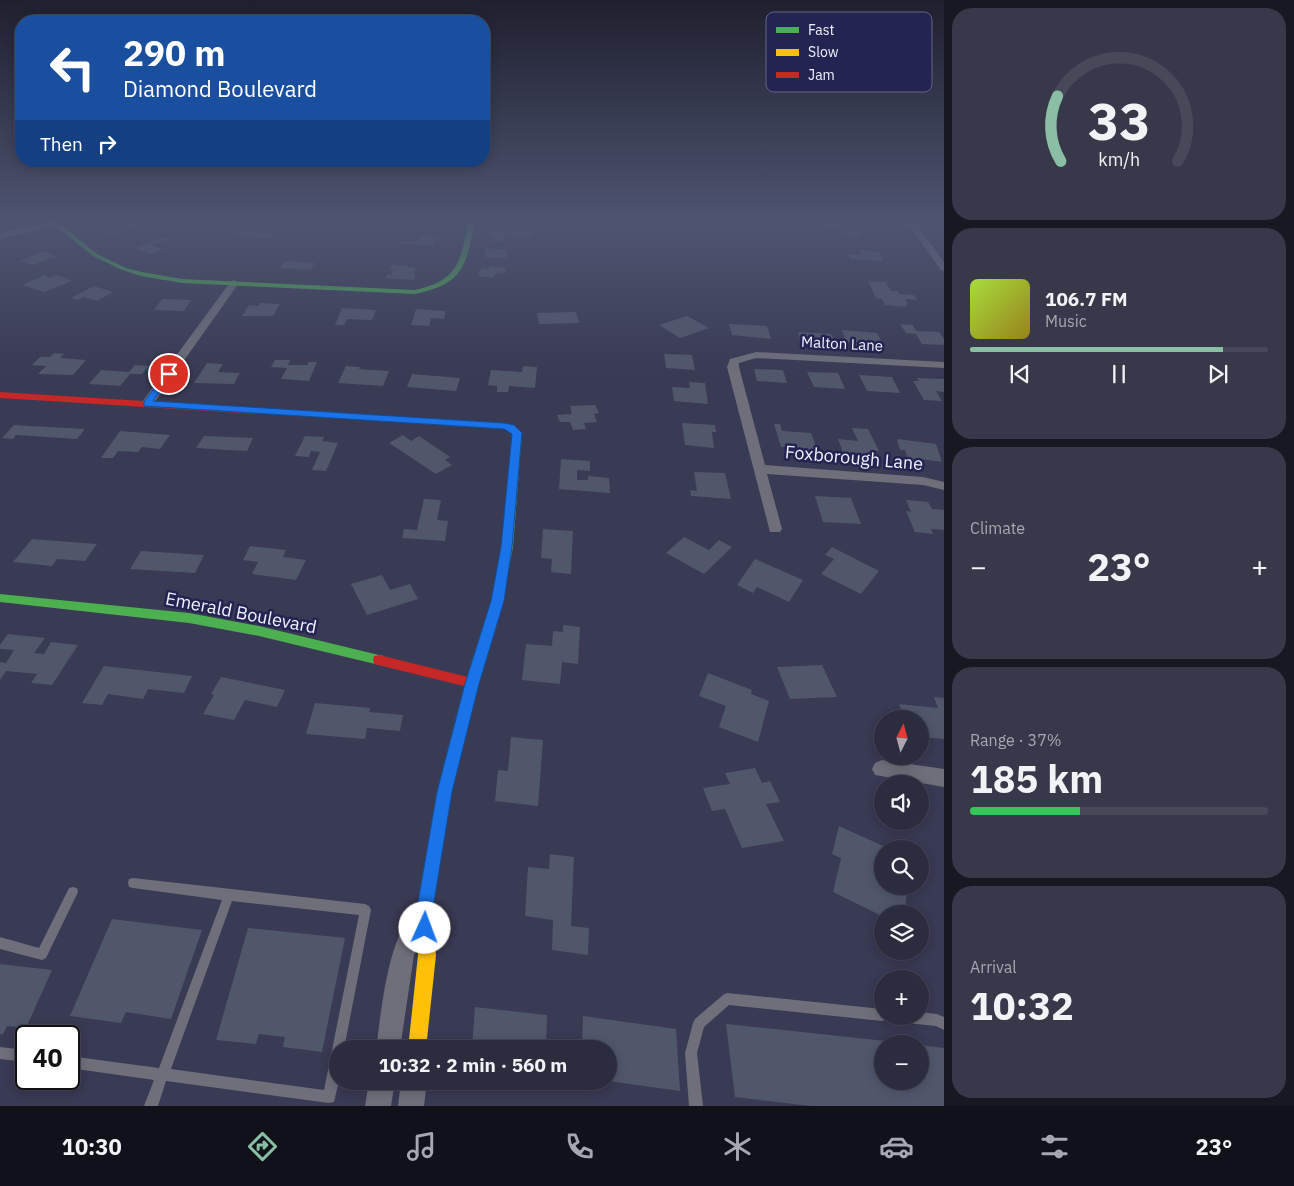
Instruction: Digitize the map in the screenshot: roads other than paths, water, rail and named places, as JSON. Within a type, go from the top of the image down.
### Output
[{"type":"street","points":[[137,272],[182,281],[420,291],[446,284],[456,275],[457,272]]},
{"type":"street","points":[[147,404],[234,284]]},
{"type":"street","name":"Malton Lane","points":[[761,469],[733,367],[734,361],[739,358],[756,355],[944,365]]},
{"type":"street","points":[[0,395],[504,426],[517,433],[507,547],[498,601],[472,684],[444,792],[424,914],[427,955],[418,1040]]},
{"type":"street","points":[[761,469],[775,529]]},
{"type":"street","name":"Foxborough Lane","points":[[761,469],[924,481],[944,486]]},
{"type":"street","name":"Emerald Boulevard","points":[[0,598],[189,618],[260,631],[472,684]]},
{"type":"street","points":[[882,769],[944,778]]},
{"type":"street","points":[[389,1040],[404,952],[424,914]]},
{"type":"street","points":[[378,1106],[381,1090]]},
{"type":"street","points":[[411,1106],[413,1090]]},
{"type":"lane","points":[[133,883],[229,896],[365,910],[340,1040]]},
{"type":"lane","points":[[0,944],[42,954],[73,892]]},
{"type":"lane","points":[[151,1106],[229,896]]},
{"type":"lane","points":[[696,1106],[691,1053],[699,1023],[727,999],[874,1014]]},
{"type":"lane","points":[[929,1019],[937,1020],[944,1024]]},
{"type":"lane","points":[[0,1053],[15,1055]]},
{"type":"lane","points":[[80,1064],[329,1097],[330,1090]]}]
